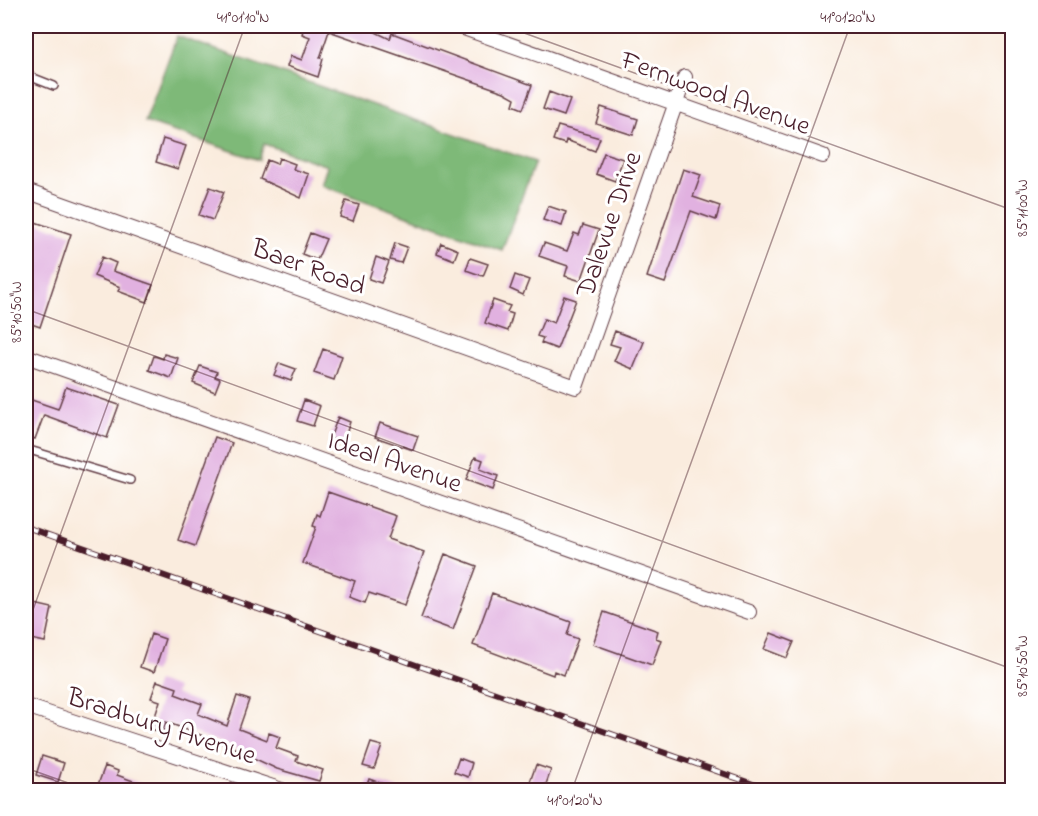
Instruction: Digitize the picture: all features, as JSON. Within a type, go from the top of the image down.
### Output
[{"type":"street","name":"Fernwood Avenue","points":[[458,26],[822,156]]},
{"type":"street","name":"Dalevue Drive","points":[[576,387],[685,77]]},
{"type":"street","name":"Baer Road","points":[[26,191],[576,387]]},
{"type":"street","name":"Ideal Avenue","points":[[26,356],[749,612]]},
{"type":"street","name":"Bradbury Avenue","points":[[26,705],[282,790]]},
{"type":"lane","points":[[26,75],[54,86]]},
{"type":"lane","points":[[26,448],[130,480]]},
{"type":"green space","points":[[177,36],[535,162],[502,250],[321,185],[327,166],[264,144],[259,160],[145,122]]},
{"type":"building","points":[[304,26],[363,26],[390,39],[392,33],[532,85],[523,109],[513,105],[515,98],[504,92],[329,31],[320,58],[323,59],[318,77],[287,66],[291,56],[302,60],[310,37],[302,34]]},
{"type":"building","points":[[549,92],[570,100],[564,116],[543,109]]},
{"type":"building","points":[[601,107],[638,119],[633,135],[596,123]]},
{"type":"building","points":[[558,126],[600,138],[595,151],[566,140],[565,144],[553,140]]},
{"type":"building","points":[[163,139],[186,146],[178,169],[156,162]]},
{"type":"building","points":[[604,153],[623,159],[615,181],[596,174]]},
{"type":"building","points":[[279,158],[295,164],[293,169],[309,174],[301,198],[260,179],[267,160],[277,164]]},
{"type":"building","points":[[683,169],[701,175],[693,197],[720,206],[716,220],[691,211],[665,283],[647,277]]},
{"type":"building","points":[[210,187],[224,192],[213,220],[199,215]]},
{"type":"building","points":[[346,201],[359,205],[353,221],[340,217]]},
{"type":"building","points":[[548,206],[566,212],[562,226],[543,220]]},
{"type":"building","points":[[26,219],[71,234],[40,327],[26,322]]},
{"type":"building","points":[[583,225],[599,230],[581,281],[565,276],[568,266],[539,256],[544,243],[567,251],[574,233],[579,235]]},
{"type":"building","points":[[310,233],[326,239],[317,260],[302,254]]},
{"type":"building","points":[[395,243],[407,247],[401,263],[390,260]]},
{"type":"building","points":[[441,243],[458,250],[454,260],[437,253]]},
{"type":"building","points":[[102,257],[116,263],[113,271],[153,285],[147,302],[118,291],[120,287],[94,276]]},
{"type":"building","points":[[376,257],[389,262],[381,283],[369,279]]},
{"type":"building","points":[[470,258],[488,264],[483,276],[466,270]]},
{"type":"building","points":[[515,275],[529,280],[523,295],[510,289]]},
{"type":"building","points":[[564,296],[576,300],[557,349],[541,343],[543,338],[537,336],[544,319],[554,323]]},
{"type":"building","points":[[493,300],[510,306],[507,312],[513,314],[508,331],[485,323]]},
{"type":"building","points":[[615,331],[644,342],[633,369],[614,361],[620,347],[610,344]]},
{"type":"building","points":[[323,349],[342,356],[334,380],[314,373]]},
{"type":"building","points":[[164,354],[178,358],[171,378],[149,370],[154,356],[163,359]]},
{"type":"building","points":[[279,363],[296,369],[291,381],[274,375]]},
{"type":"building","points":[[200,366],[217,372],[215,377],[220,379],[215,392],[193,383]]},
{"type":"building","points":[[66,387],[119,405],[107,438],[44,415],[35,439],[26,436],[26,398],[58,409]]},
{"type":"building","points":[[304,400],[320,406],[313,426],[297,421]]},
{"type":"building","points":[[338,417],[350,422],[343,443],[330,438]]},
{"type":"building","points":[[380,423],[418,436],[413,450],[375,437]]},
{"type":"building","points":[[215,437],[232,443],[195,546],[178,540]]},
{"type":"building","points":[[475,457],[483,460],[480,469],[498,476],[493,490],[466,480]]},
{"type":"building","points":[[328,492],[396,516],[388,539],[424,552],[405,605],[369,593],[365,603],[349,597],[355,581],[303,563],[316,527],[313,526],[317,514],[320,516]]},
{"type":"building","points":[[445,554],[477,566],[453,630],[421,618]]},
{"type":"building","points":[[492,593],[571,622],[567,635],[578,639],[564,675],[554,671],[553,675],[473,645]]},
{"type":"building","points":[[26,602],[52,608],[45,642],[26,638]]},
{"type":"building","points":[[604,612],[658,631],[656,638],[661,640],[652,665],[593,644]]},
{"type":"building","points":[[771,633],[794,642],[787,658],[764,649]]},
{"type":"building","points":[[151,634],[165,639],[154,672],[140,667]]},
{"type":"building","points":[[157,681],[177,688],[175,694],[202,704],[198,714],[227,726],[237,696],[249,700],[239,729],[267,740],[269,733],[280,737],[276,748],[298,756],[296,761],[323,770],[319,781],[277,769],[247,755],[248,753],[166,722],[162,733],[151,729],[160,701],[151,698]]},
{"type":"building","points":[[371,743],[382,746],[374,769],[363,766]]},
{"type":"building","points":[[42,756],[64,763],[58,782],[36,775]]},
{"type":"building","points":[[459,758],[472,763],[468,777],[454,772]]},
{"type":"building","points":[[536,765],[551,770],[544,790],[527,790]]},
{"type":"building","points":[[105,766],[118,771],[117,775],[157,790],[96,790]]},
{"type":"building","points":[[369,779],[398,789],[398,790],[365,790]]},
{"type":"railway","points":[[26,527],[770,790]]}]
